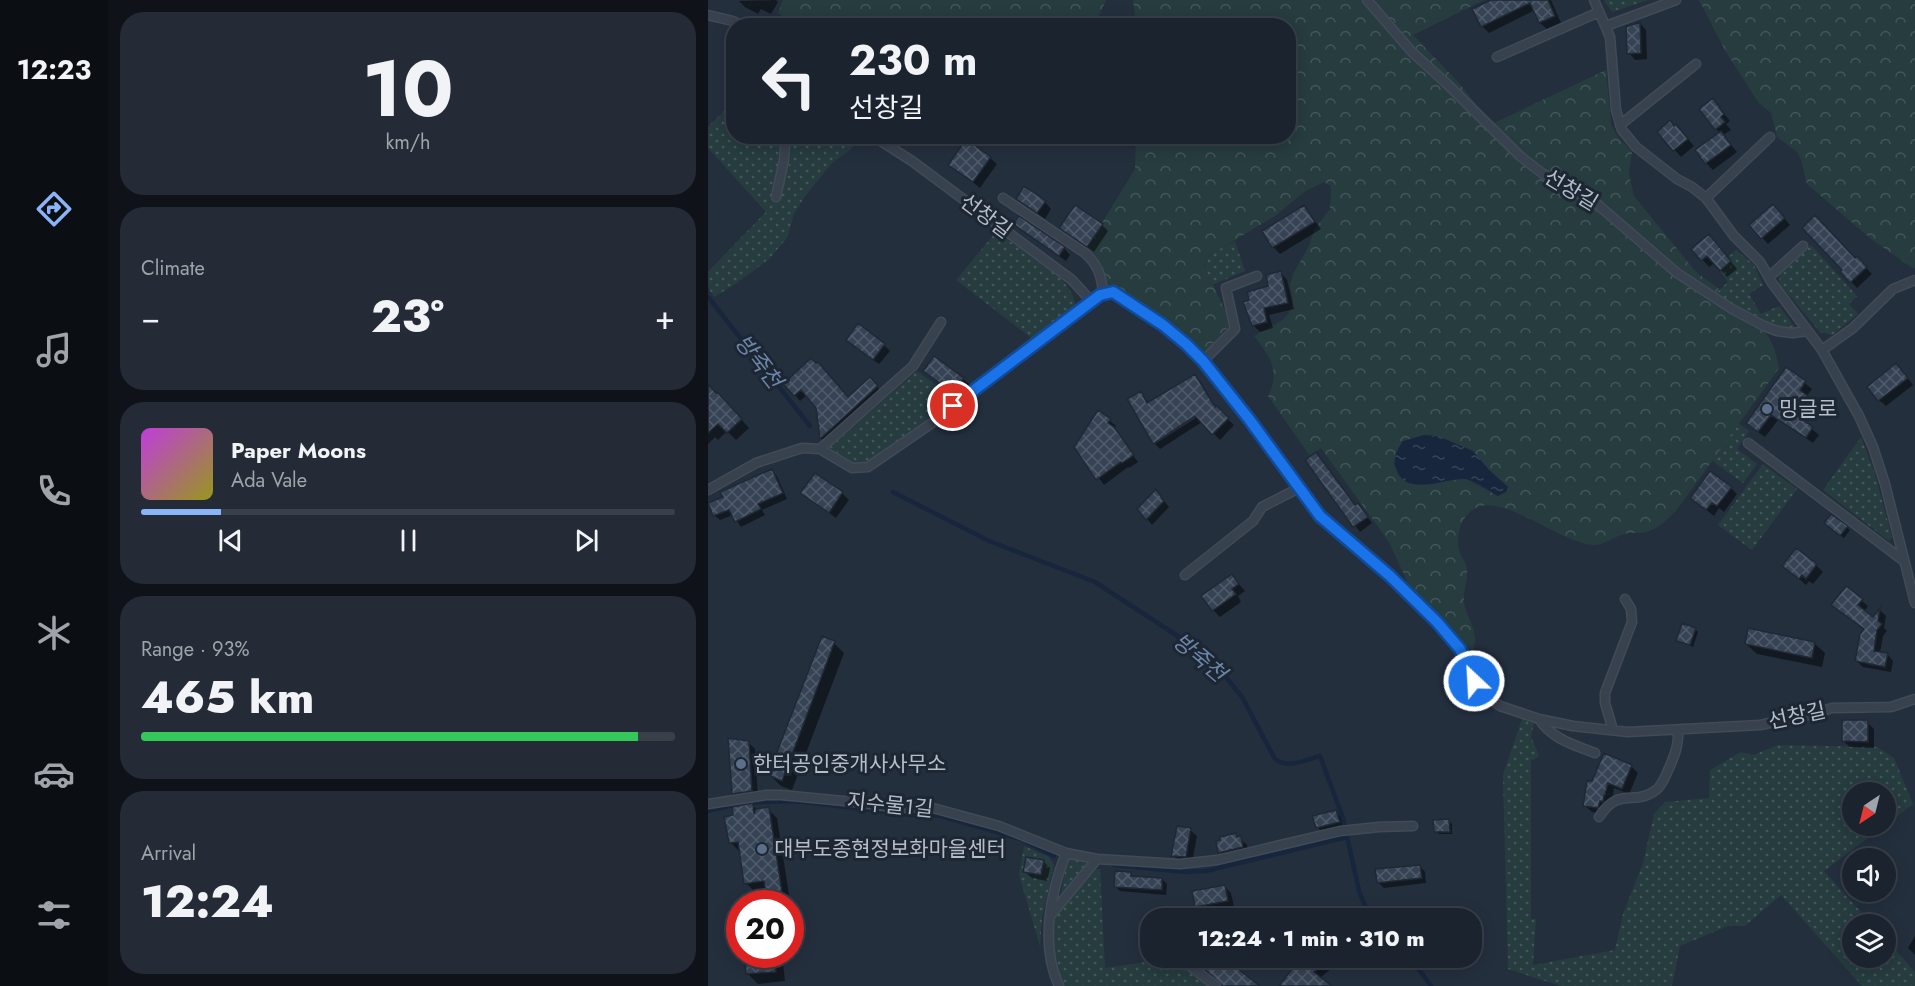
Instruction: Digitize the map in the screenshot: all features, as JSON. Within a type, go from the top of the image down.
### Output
[{"type":"lane","name":"선창길","points":[[1367,0],[1412,52],[1520,156],[1542,173],[1597,204],[1677,273],[1732,309],[1764,326],[1777,330],[1793,333],[1807,331]]},
{"type":"lane","points":[[1594,0],[1610,37],[1616,110],[1622,130],[1636,147],[1706,198],[1734,236],[1760,262],[1822,350],[1859,416],[1873,447],[1885,484],[1915,603]]},
{"type":"lane","points":[[1606,26],[1676,0]]},
{"type":"lane","points":[[1497,57],[1599,12]]},
{"type":"lane","points":[[708,15],[726,19]]},
{"type":"lane","points":[[1620,125],[1696,64]]},
{"type":"lane","points":[[1706,198],[1770,137]]},
{"type":"lane","points":[[776,197],[785,144]]},
{"type":"lane","name":"선창길","points":[[885,144],[912,161],[1063,273],[1083,290],[1092,302]]},
{"type":"lane","name":"선창길","points":[[1003,198],[1084,253],[1093,262],[1101,276],[1103,294],[1113,292],[1132,304],[1178,338],[1203,361],[1320,516],[1390,576],[1450,635],[1460,649],[1474,681],[1482,692],[1500,706],[1539,719],[1573,726],[1613,730],[1678,730],[1760,725],[1808,716],[1832,708],[1891,707],[1915,699]]},
{"type":"lane","points":[[1769,277],[1803,246]]},
{"type":"lane","points":[[1203,361],[1235,329],[1226,288],[1257,276]]},
{"type":"lane","points":[[1822,350],[1853,328],[1893,289],[1915,280]]},
{"type":"lane","points":[[708,490],[756,463],[802,448],[820,449],[852,468],[868,467],[935,421],[1103,294]]},
{"type":"lane","points":[[820,449],[913,366],[940,322]]},
{"type":"lane","points":[[1748,443],[1905,561]]},
{"type":"lane","points":[[1185,575],[1253,521],[1262,507],[1299,488]]},
{"type":"lane","points":[[1613,730],[1607,712],[1605,693],[1632,622],[1631,609],[1625,599]]},
{"type":"lane","name":"선창길","points":[[1539,719],[1546,730],[1560,739],[1595,753]]},
{"type":"lane","points":[[1599,817],[1611,802],[1618,798],[1637,797],[1658,789],[1677,751],[1678,730]]},
{"type":"lane","name":"지수물1길","points":[[708,804],[766,795],[826,799],[899,808],[929,807],[999,826],[1066,853],[1097,859],[1192,864],[1340,831],[1413,826]]},
{"type":"lane","points":[[1059,986],[1049,959],[1048,940],[1057,879],[1066,853]]},
{"type":"lane","points":[[1050,917],[1097,859]]},
{"type":"lane","points":[[1193,968],[1216,986]]},
{"type":"green space","points":[[783,0],[1106,0],[1098,18],[786,18],[778,13]]},
{"type":"green space","points":[[1133,0],[1362,0],[1409,54],[1517,158],[1595,207],[1677,278],[1762,329],[1774,347],[1779,368],[1676,511],[1651,531],[1624,534],[1594,545],[1565,536],[1500,507],[1486,505],[1469,513],[1462,522],[1458,541],[1467,570],[1464,602],[1475,636],[1473,649],[1468,657],[1458,639],[1413,594],[1389,542],[1321,448],[1310,456],[1268,396],[1274,372],[1269,357],[1254,336],[1284,319],[1291,310],[1293,300],[1290,285],[1293,274],[1309,246],[1314,230],[1330,209],[1331,186],[1324,182],[1304,192],[1275,216],[1210,255],[1206,260],[1204,266],[1230,321],[1229,326],[1203,354],[1160,318],[1112,288],[1109,289],[1101,266],[1086,249],[1135,169],[1136,144],[1296,144],[1296,18],[1135,18]],"holes":[[[1424,435],[1438,436],[1473,451],[1508,487],[1498,496],[1466,479],[1399,476],[1394,464],[1396,452]]]},
{"type":"green space","points":[[1373,0],[1484,0],[1413,35],[1458,82],[1492,124],[1606,70],[1611,124],[1617,136],[1632,152],[1629,174],[1634,196],[1696,272],[1719,289],[1715,294],[1684,274],[1600,202],[1542,169],[1521,154],[1405,39]]},
{"type":"green space","points":[[1606,0],[1648,0],[1612,12],[1604,1]]},
{"type":"green space","points":[[1699,0],[1915,0],[1915,268],[1871,239],[1807,184],[1801,159],[1796,151],[1777,137],[1771,113],[1758,102],[1726,52]]},
{"type":"green space","points":[[726,109],[726,144],[781,144],[780,158],[770,199],[778,202],[790,161],[791,144],[855,144],[832,163],[805,196],[794,214],[787,238],[769,259],[714,297],[708,287],[708,272],[766,212],[708,148],[708,127]]},
{"type":"green space","points":[[996,232],[1058,276],[1074,298],[1074,308],[1067,318],[1035,341],[956,280]]},
{"type":"green space","points":[[1235,241],[1245,271],[1212,285],[1205,266],[1208,258]]},
{"type":"green space","points":[[1811,245],[1857,296],[1849,304],[1858,314],[1832,335],[1820,332],[1779,283],[1780,272]]},
{"type":"green space","points":[[1736,250],[1754,265],[1763,285],[1749,294],[1761,314],[1779,306],[1797,330],[1764,322],[1715,294],[1728,282],[1720,271],[1731,261],[1728,257]]},
{"type":"green space","points":[[917,371],[956,400],[874,460],[855,464],[832,450],[830,447]]},
{"type":"green space","points":[[1738,423],[1749,431],[1737,449],[1757,464],[1743,483],[1711,460]]},
{"type":"green space","points":[[1861,437],[1874,471],[1892,537],[1889,541],[1823,490]]},
{"type":"green space","points":[[1763,464],[1797,489],[1752,550],[1718,525]]},
{"type":"green space","points":[[1522,719],[1534,723],[1531,737],[1539,756],[1531,761],[1531,919],[1536,919],[1533,965],[1615,950],[1623,914],[1643,863],[1654,814],[1665,802],[1709,798],[1710,770],[1741,752],[1753,755],[1778,745],[1877,747],[1894,758],[1913,804],[1896,817],[1896,782],[1842,782],[1842,836],[1870,836],[1854,848],[1842,848],[1842,857],[1824,871],[1842,891],[1842,902],[1852,902],[1863,914],[1842,914],[1842,964],[1781,895],[1745,926],[1728,926],[1680,946],[1672,986],[1561,986],[1508,969],[1503,775]]},
{"type":"green space","points":[[1024,846],[1049,857],[1054,865],[1042,918],[1040,946],[1019,875]]},
{"type":"green space","points":[[1068,856],[1090,861],[1060,899]]},
{"type":"green space","points":[[1091,869],[1100,869],[1105,968],[1140,963],[1140,968],[1186,968],[1208,986],[1063,986],[1056,969],[1051,931],[1056,913]]},
{"type":"green space","points":[[1896,950],[1915,972],[1915,986],[1862,986],[1846,968],[1896,968]]},
{"type":"water","points":[[1424,435],[1438,436],[1473,451],[1508,487],[1506,492],[1498,496],[1465,479],[1418,485],[1402,479],[1395,463],[1398,448],[1403,441]]},
{"type":"building","points":[[1491,0],[1548,0],[1555,16],[1539,23],[1530,3],[1481,27],[1472,9]]},
{"type":"building","points":[[1640,22],[1641,53],[1627,54],[1626,27]]},
{"type":"building","points":[[1713,98],[1724,114],[1721,117],[1725,122],[1715,130],[1699,109]]},
{"type":"building","points":[[1670,120],[1688,139],[1673,151],[1657,132]]},
{"type":"building","points":[[1721,131],[1731,145],[1705,164],[1695,150]]},
{"type":"building","points":[[963,144],[973,144],[991,157],[973,182],[948,165]]},
{"type":"building","points":[[1024,186],[1046,201],[1037,213],[1016,199]]},
{"type":"building","points":[[1773,204],[1785,218],[1761,239],[1749,225]]},
{"type":"building","points":[[1075,205],[1103,224],[1087,247],[1059,228]]},
{"type":"building","points":[[1304,205],[1315,222],[1272,248],[1262,231]]},
{"type":"building","points":[[1815,215],[1855,258],[1857,256],[1867,267],[1850,283],[1840,272],[1842,270],[1802,228]]},
{"type":"building","points":[[1019,216],[1065,247],[1059,256],[1013,224]]},
{"type":"building","points":[[1709,234],[1731,261],[1720,271],[1707,256],[1701,261],[1691,249]]},
{"type":"building","points":[[1281,271],[1288,303],[1264,308],[1267,322],[1252,326],[1243,302],[1249,300],[1247,292],[1268,286],[1266,275]]},
{"type":"building","points":[[858,323],[885,344],[873,360],[846,340]]},
{"type":"building","points":[[934,356],[964,378],[953,393],[923,371]]},
{"type":"building","points":[[811,358],[816,363],[818,362],[848,397],[870,377],[878,386],[820,439],[816,408],[801,390],[794,396],[783,384]]},
{"type":"building","points":[[1896,363],[1908,378],[1878,401],[1867,387]]},
{"type":"building","points":[[1786,367],[1806,381],[1800,390],[1808,396],[1795,414],[1813,427],[1806,438],[1771,415],[1758,432],[1746,423]]},
{"type":"building","points":[[1195,374],[1215,407],[1217,406],[1229,418],[1212,435],[1195,416],[1153,444],[1127,399],[1141,391],[1147,403]]},
{"type":"building","points":[[708,384],[742,419],[727,433],[718,424],[708,433]]},
{"type":"building","points":[[1098,410],[1111,419],[1108,423],[1114,427],[1134,455],[1096,480],[1074,447]]},
{"type":"building","points":[[1316,452],[1355,505],[1358,503],[1368,517],[1353,527],[1305,460]]},
{"type":"building","points":[[772,469],[783,493],[758,504],[761,509],[735,522],[729,510],[713,516],[708,503],[723,497],[720,492]]},
{"type":"building","points":[[1710,471],[1732,487],[1717,506],[1712,503],[1706,510],[1690,498]]},
{"type":"building","points":[[815,473],[843,492],[829,513],[800,493]]},
{"type":"building","points":[[1156,489],[1164,501],[1146,520],[1137,509]]},
{"type":"building","points":[[1831,514],[1848,526],[1840,536],[1824,523]]},
{"type":"building","points":[[1796,548],[1817,564],[1806,579],[1802,575],[1799,579],[1782,566]]},
{"type":"building","points":[[1232,574],[1239,584],[1232,589],[1236,594],[1212,611],[1201,596]]},
{"type":"building","points":[[1846,586],[1863,599],[1858,605],[1873,617],[1880,608],[1878,621],[1882,624],[1877,630],[1874,651],[1888,653],[1885,667],[1855,661],[1860,634],[1864,629],[1831,605]]},
{"type":"building","points":[[1682,623],[1696,628],[1690,645],[1676,641]]},
{"type":"building","points":[[1748,628],[1815,642],[1812,658],[1745,644]]},
{"type":"building","points":[[822,636],[835,641],[782,781],[768,775]]},
{"type":"building","points":[[1842,720],[1868,720],[1868,742],[1842,741]]},
{"type":"building","points":[[728,738],[749,741],[752,791],[732,794]]},
{"type":"building","points":[[1604,753],[1632,765],[1622,789],[1608,783],[1603,802],[1600,801],[1598,808],[1583,806],[1587,781],[1592,781]]},
{"type":"building","points":[[753,803],[754,814],[756,809],[769,807],[782,890],[765,890],[764,881],[744,884],[738,842],[729,843],[724,817],[733,815],[732,807]]},
{"type":"building","points":[[1336,810],[1340,822],[1316,828],[1312,816]]},
{"type":"building","points":[[1449,819],[1450,832],[1434,832],[1433,820]]},
{"type":"building","points":[[1177,826],[1191,828],[1186,857],[1171,856]]},
{"type":"building","points":[[1236,833],[1237,837],[1241,836],[1243,847],[1218,853],[1216,841],[1220,840],[1220,837]]},
{"type":"building","points":[[1026,857],[1044,860],[1041,875],[1023,872]]},
{"type":"building","points":[[1420,865],[1422,878],[1377,883],[1375,869]]},
{"type":"building","points":[[1115,871],[1131,872],[1131,876],[1162,878],[1162,890],[1114,887]]},
{"type":"building","points":[[1225,885],[1228,901],[1195,907],[1192,891]]},
{"type":"building","points":[[745,968],[776,968],[776,972],[746,974]]},
{"type":"building","points":[[1203,968],[1237,968],[1260,986],[1223,986]]},
{"type":"building","points":[[1293,968],[1319,968],[1314,972],[1332,986],[1279,986]]},
{"type":"waterway","name":"방죽천","points":[[708,297],[810,426]]},
{"type":"waterway","name":"방죽천","points":[[893,492],[989,541],[1095,582],[1196,648],[1221,671],[1242,697],[1275,759],[1291,764],[1320,756],[1343,818],[1359,891],[1367,908]]},
{"type":"waterway","points":[[708,811],[742,803],[795,801],[913,815],[937,815],[1021,839],[1054,856]]},
{"type":"waterway","points":[[1114,865],[1185,872],[1206,871],[1347,837]]},
{"type":"waterway","name":"방죽천","points":[[1418,968],[1431,986]]},
{"type":"place","name":"밍글로","points":[[1767,409]]},
{"type":"place","name":"한터공인중개사사무소","points":[[741,764]]},
{"type":"place","name":"대부도종현정보화마을센터","points":[[762,849]]},
{"type":"route","points":[[953,406],[1100,295],[1113,292],[1163,325],[1203,361],[1320,516],[1390,576],[1450,635],[1460,649],[1474,681]]}]
